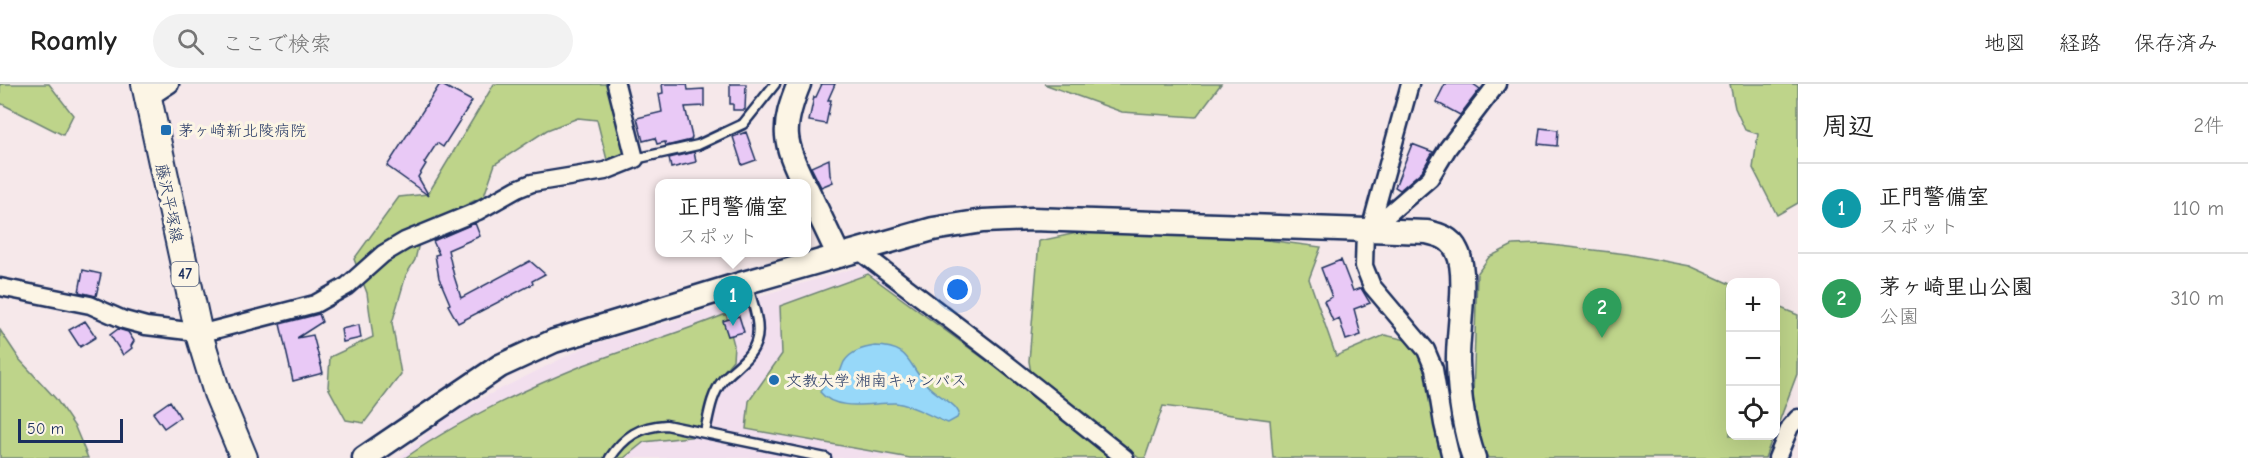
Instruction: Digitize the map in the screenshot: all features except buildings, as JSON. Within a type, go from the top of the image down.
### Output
[{"type":"main road","name":"藤沢平塚線","points":[[146,91],[199,334],[218,393],[244,458]]},
{"type":"street","points":[[146,91],[170,84]]},
{"type":"street","points":[[0,287],[90,304],[124,320],[146,326],[199,334],[315,304],[347,286],[383,254],[405,241],[478,211],[524,186],[605,171],[635,159],[616,84]]},
{"type":"street","points":[[799,84],[789,109],[786,134],[792,160],[802,179]]},
{"type":"street","points":[[1410,84],[1367,230],[1364,266],[1372,286],[1426,350],[1434,369],[1451,458]]},
{"type":"street","points":[[1367,230],[1430,178],[1448,148],[1497,84]]},
{"type":"street","points":[[811,195],[849,253],[997,356],[1125,458]]},
{"type":"street","points":[[364,458],[500,366],[554,341],[747,282],[933,229],[983,221],[1032,219],[1427,232],[1449,239],[1457,251],[1462,267],[1459,389],[1467,438],[1474,458]]},
{"type":"street","points":[[1777,458],[1790,427],[1798,418]]},
{"type":"lane","points":[[635,159],[698,145],[743,124],[775,84]]},
{"type":"lane","points":[[705,432],[714,395],[757,341],[758,327],[747,282]]},
{"type":"lane","points":[[610,458],[619,444],[634,432],[651,425],[666,425],[705,432],[826,458]]},
{"type":"shaded area","name":"文教大学 湘南キャンパス","points":[[869,264],[1078,415],[1147,458],[399,458],[448,415],[587,346]]},
{"type":"green space","points":[[0,84],[49,84],[73,115],[63,135],[0,103]]},
{"type":"green space","points":[[494,84],[611,84],[627,152],[607,160],[597,120],[578,118],[547,130],[495,164],[484,196],[423,226],[415,260],[406,275],[392,323],[401,374],[364,423],[346,420],[328,387],[330,357],[373,337],[367,293],[354,259],[399,197],[428,194]]},
{"type":"green space","points":[[1044,84],[1221,84],[1196,117],[1122,112]]},
{"type":"green space","points":[[1730,84],[1798,84],[1798,203],[1777,215],[1753,168],[1758,134],[1745,130],[1735,108]]},
{"type":"green space","points":[[1120,229],[1204,232],[1321,247],[1309,279],[1336,356],[1385,335],[1432,346],[1458,458],[1273,458],[1270,420],[1163,406],[1145,458],[1139,458],[1031,373],[1029,361],[1039,241],[1082,232]]},
{"type":"green space","points":[[1543,244],[1627,254],[1690,266],[1726,282],[1726,440],[1772,440],[1765,458],[1488,458],[1480,440],[1473,397],[1477,274],[1489,257],[1513,245]]},
{"type":"green space","points":[[868,274],[1120,458],[910,458],[746,429],[749,401],[782,354],[780,306]]},
{"type":"green space","points":[[1780,308],[1798,315],[1797,374],[1780,419]]},
{"type":"green space","points":[[726,314],[734,345],[733,360],[723,372],[714,400],[713,421],[707,435],[644,442],[624,458],[405,458],[469,418],[538,385],[584,365]]},
{"type":"green space","points":[[0,330],[20,360],[56,399],[75,427],[88,458],[0,458]]},
{"type":"water","points":[[875,346],[896,349],[902,353],[926,384],[956,408],[959,413],[957,418],[948,423],[896,403],[845,404],[827,398],[820,392],[839,374],[850,355]]},
{"type":"place","name":"茅ヶ崎新北陵病院","points":[[166,130]]},
{"type":"place","name":"正門警備室","points":[[733,326]]},
{"type":"place","name":"茅ヶ崎里山公園","points":[[1602,338]]},
{"type":"place","name":"文教大学 湘南キャンパス","points":[[774,380]]}]
